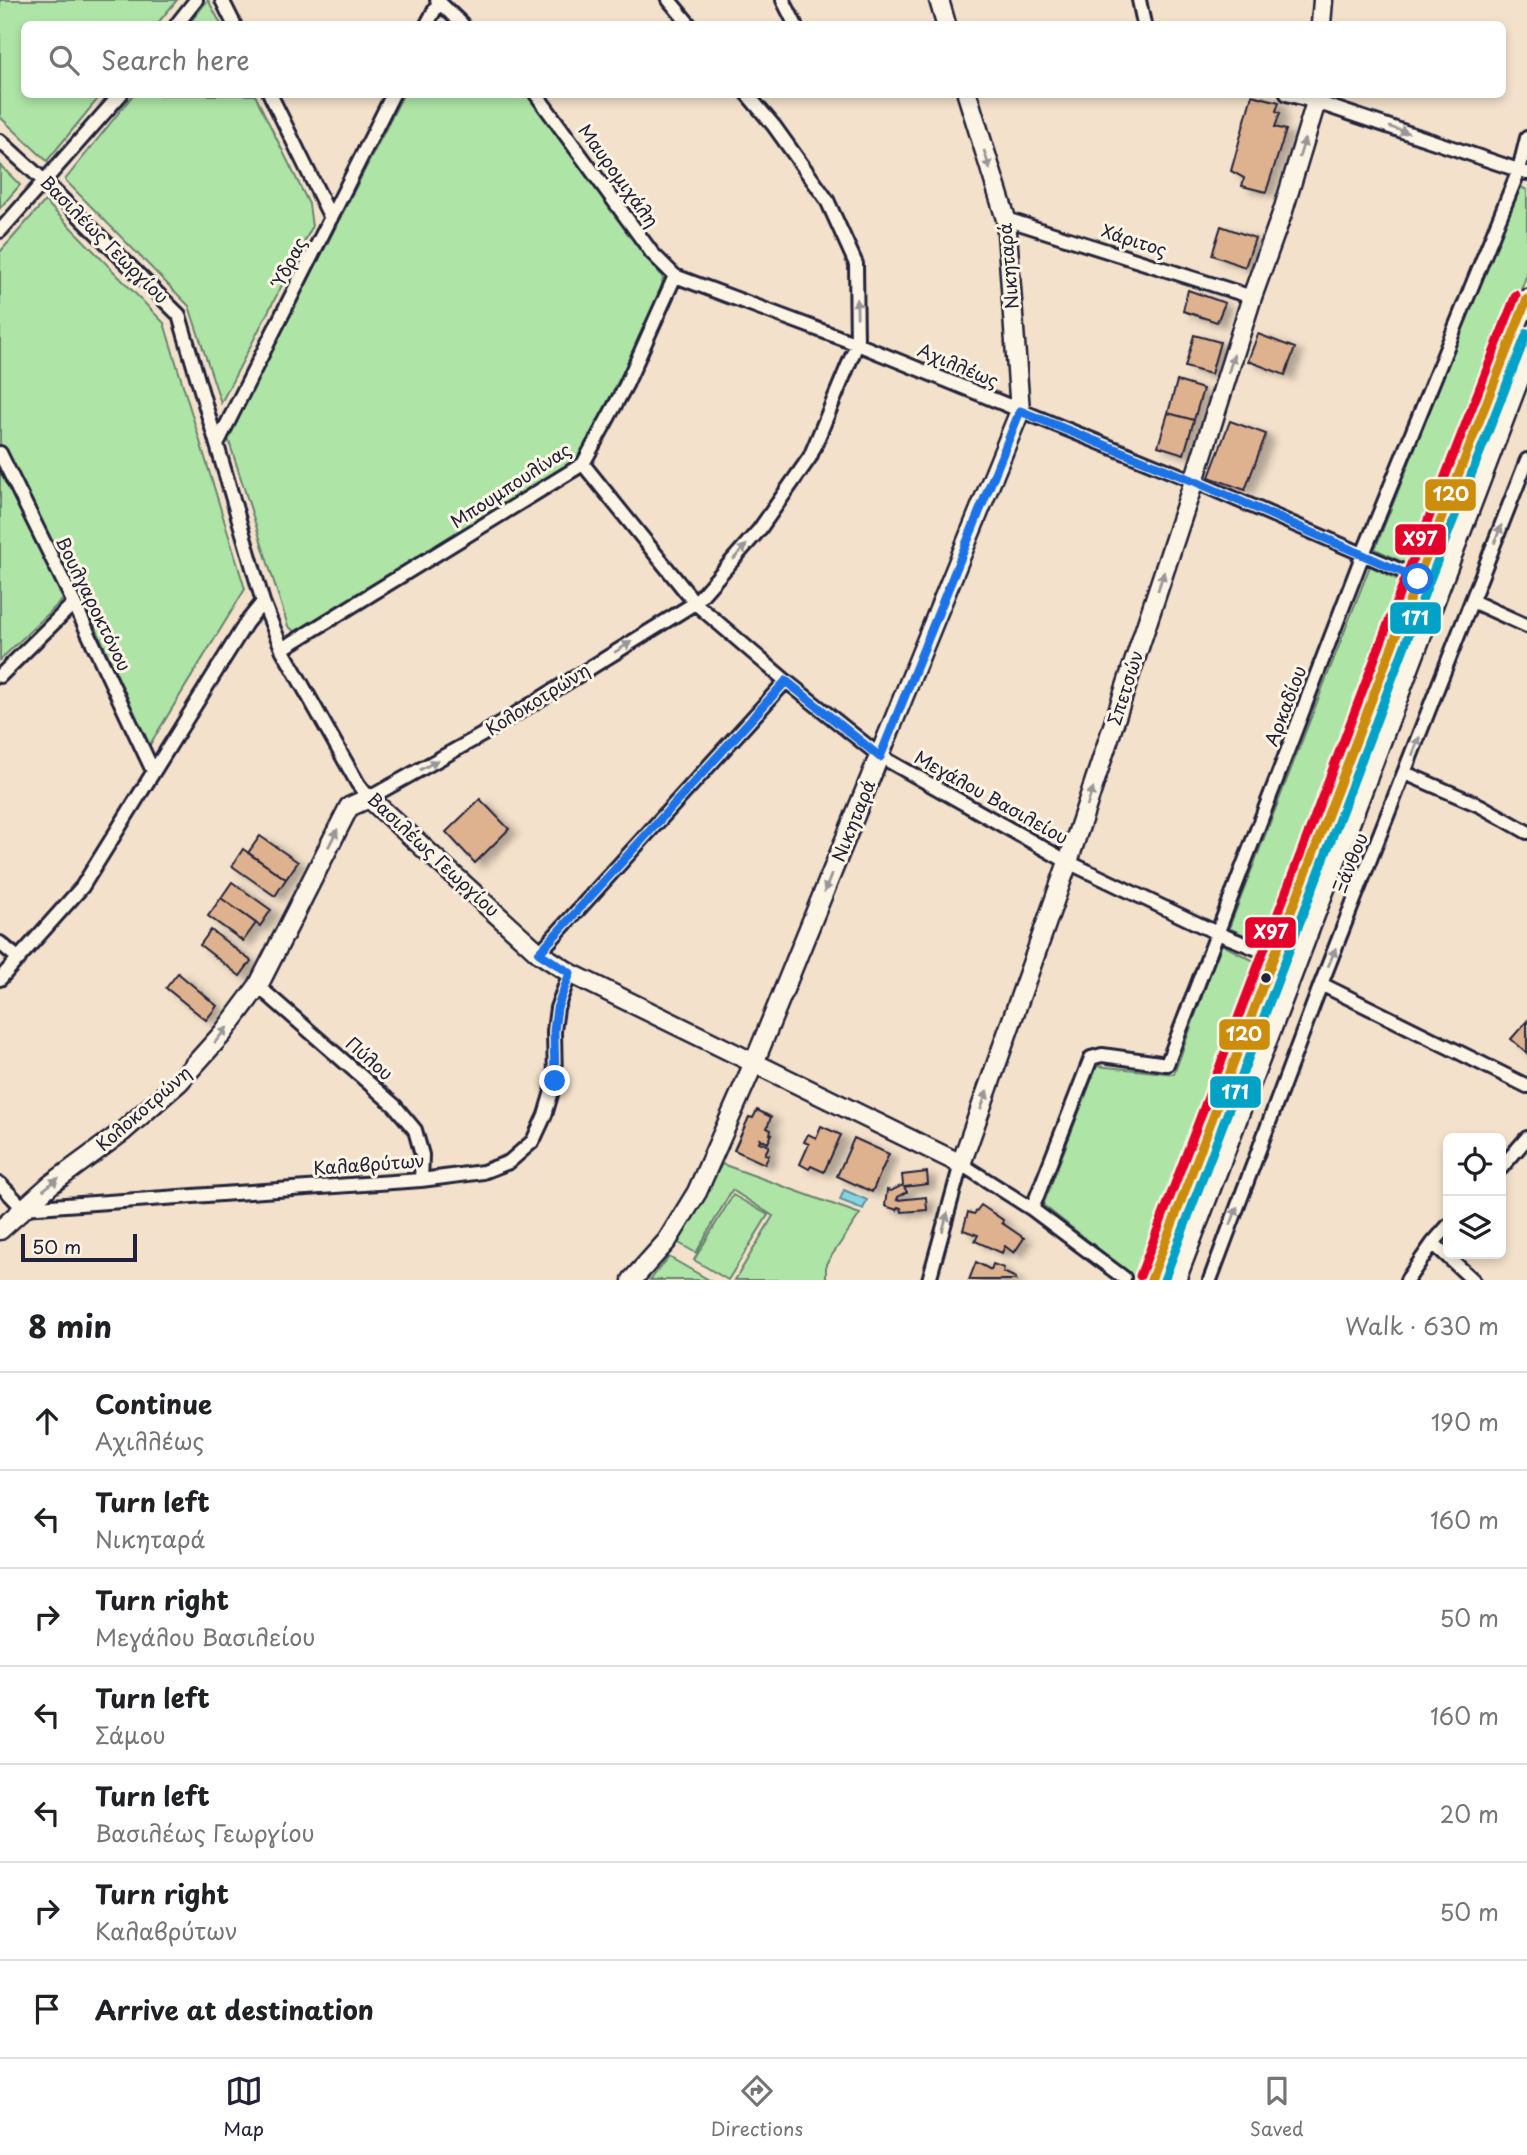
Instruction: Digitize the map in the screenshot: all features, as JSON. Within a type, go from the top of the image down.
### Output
[{"type":"street","points":[[179,21],[196,0]]},
{"type":"street","points":[[222,0],[232,21]]},
{"type":"street","points":[[669,0],[686,21]]},
{"type":"street","points":[[783,0],[793,21]]},
{"type":"street","points":[[939,0],[945,21]]},
{"type":"street","points":[[1139,0],[1143,21]]},
{"type":"street","points":[[1321,21],[1323,0]]},
{"type":"street","points":[[428,21],[438,1],[459,21]]},
{"type":"street","points":[[0,231],[117,98]]},
{"type":"street","points":[[272,98],[331,218]]},
{"type":"street","name":"Ύδρας","points":[[217,444],[391,98]]},
{"type":"street","name":"Μαυρομιχάλη","points":[[542,98],[652,253],[675,276]]},
{"type":"street","name":"Κολοκοτρώνη","points":[[0,1230],[50,1185],[122,1132],[180,1082],[223,1033],[258,986],[349,807],[482,734],[695,603],[759,530],[810,457],[857,344],[856,264],[828,200],[750,98]]},
{"type":"street","name":"Νικηταρά","points":[[632,1280],[667,1241],[697,1192],[754,1063],[1020,411],[1006,219],[968,98]]},
{"type":"street","points":[[1316,98],[1523,172]]},
{"type":"street","name":"Σπετσών","points":[[929,1280],[961,1164],[1068,862],[1252,297],[1283,211],[1316,98]]},
{"type":"street","name":"Αρκαδίου","points":[[1032,1209],[1091,1058],[1102,1055],[1167,1064],[1363,554],[1523,172],[1527,138]]},
{"type":"street","name":"Βασιλέως Γεωργίου","points":[[0,141],[179,315],[263,602],[282,649],[358,784],[369,798],[539,953],[570,973],[961,1164],[1032,1209],[1124,1278]]},
{"type":"street","name":"Χάριτος","points":[[1006,219],[1252,297]]},
{"type":"street","name":"Αχιλλέως","points":[[675,276],[857,344],[1194,481],[1418,579]]},
{"type":"street","name":"Μπουμπουλίνας","points":[[282,649],[583,464],[626,385],[675,276]]},
{"type":"street","points":[[1151,1280],[1527,299]]},
{"type":"street","points":[[1176,1280],[1527,359]]},
{"type":"street","name":"Βουλγαροκτόνου","points":[[0,453],[153,771]]},
{"type":"street","name":"Ξάνθου","points":[[1210,1280],[1321,984],[1527,460]]},
{"type":"street","name":"Μεγάλου Βασιλείου","points":[[583,464],[695,603],[880,757],[1068,862],[1217,933],[1275,956]]},
{"type":"street","points":[[1472,601],[1527,626]]},
{"type":"street","points":[[0,979],[82,887],[246,623],[263,602]]},
{"type":"street","points":[[0,676],[74,603]]},
{"type":"street","points":[[539,953],[786,681]]},
{"type":"street","points":[[1405,774],[1481,806],[1527,832]]},
{"type":"street","points":[[0,943],[19,959]]},
{"type":"street","name":"Καλαβρύτων","points":[[23,1208],[421,1180],[483,1172],[509,1162],[533,1141],[545,1115],[555,1081],[554,1031],[557,1008],[570,973]]},
{"type":"street","points":[[1321,984],[1527,1086]]},
{"type":"street","name":"Πύλου","points":[[258,986],[395,1106],[415,1130],[422,1155],[421,1180]]},
{"type":"street","points":[[1506,1162],[1527,1138]]},
{"type":"street","points":[[0,1184],[23,1208]]},
{"type":"street","points":[[1407,1280],[1443,1232]]},
{"type":"street","points":[[1433,1243],[1473,1280]]},
{"type":"green space","points":[[0,0],[177,0],[160,21],[21,21],[21,98],[99,98],[47,161],[0,117]]},
{"type":"green space","points":[[208,0],[219,21],[191,21]]},
{"type":"green space","points":[[131,98],[256,98],[309,204],[312,227],[221,403],[189,306],[65,180]]},
{"type":"green space","points":[[401,98],[531,98],[663,278],[659,302],[579,458],[295,632],[288,626],[228,438]]},
{"type":"green space","points":[[0,165],[20,185],[0,208]]},
{"type":"green space","points":[[1519,186],[1527,190],[1527,274],[1417,569],[1375,549]]},
{"type":"green space","points":[[45,201],[164,323],[245,589],[149,746],[77,586],[0,660],[0,252]]},
{"type":"green space","points":[[1370,566],[1409,585],[1271,948],[1229,928]]},
{"type":"green space","points":[[1221,944],[1264,966],[1141,1280],[1138,1280],[1043,1205],[1097,1066],[1174,1074]]},
{"type":"green space","points":[[722,1164],[860,1214],[826,1264],[826,1280],[735,1280],[773,1216],[732,1190],[696,1253],[677,1242]]},
{"type":"green space","points":[[733,1195],[768,1215],[728,1280],[694,1260]]},
{"type":"green space","points":[[669,1257],[709,1280],[650,1280]]},
{"type":"water","points":[[844,1190],[867,1200],[863,1209],[840,1200]]},
{"type":"building","points":[[1251,98],[1279,102],[1276,111],[1280,113],[1275,127],[1286,130],[1266,192],[1242,186],[1244,178],[1231,171]]},
{"type":"building","points":[[1221,226],[1255,238],[1245,267],[1212,255]]},
{"type":"building","points":[[1188,290],[1225,303],[1217,322],[1183,311]]},
{"type":"building","points":[[1258,334],[1295,348],[1285,375],[1248,361]]},
{"type":"building","points":[[1194,335],[1220,342],[1211,374],[1185,367]]},
{"type":"building","points":[[1177,381],[1203,389],[1194,420],[1168,413]]},
{"type":"building","points":[[1168,413],[1194,420],[1184,454],[1158,446]]},
{"type":"building","points":[[1230,421],[1266,434],[1245,490],[1209,477]]},
{"type":"building","points":[[480,799],[509,829],[475,863],[446,832]]},
{"type":"building","points":[[260,836],[298,862],[286,879],[248,853]]},
{"type":"building","points":[[243,849],[286,879],[275,896],[232,866]]},
{"type":"building","points":[[232,882],[271,910],[260,926],[221,898]]},
{"type":"building","points":[[221,898],[256,923],[243,941],[208,916]]},
{"type":"building","points":[[211,930],[251,961],[240,976],[200,945]]},
{"type":"building","points":[[178,973],[217,1006],[206,1020],[166,988]]},
{"type":"building","points":[[1527,1021],[1527,1053],[1511,1039]]},
{"type":"building","points":[[757,1110],[771,1117],[767,1128],[772,1134],[768,1143],[760,1139],[759,1142],[769,1146],[765,1154],[769,1155],[765,1164],[734,1150],[749,1117],[753,1118]]},
{"type":"building","points":[[821,1126],[841,1135],[824,1172],[800,1164],[809,1144],[804,1142],[808,1134],[816,1138]]},
{"type":"building","points":[[854,1138],[889,1154],[872,1192],[837,1176]]},
{"type":"building","points":[[927,1172],[928,1184],[904,1187],[907,1192],[897,1200],[926,1197],[927,1210],[902,1212],[901,1208],[898,1207],[897,1210],[885,1206],[887,1190],[891,1191],[903,1185],[902,1175]]},
{"type":"building","points":[[981,1205],[1024,1238],[1014,1253],[1005,1246],[1002,1253],[975,1241],[978,1235],[963,1230],[968,1212],[974,1214]]},
{"type":"building","points":[[976,1262],[991,1270],[993,1264],[1004,1268],[1003,1272],[1016,1280],[969,1280]]},
{"type":"transit line","name":"X97","points":[[1140,1276],[1516,295]]},
{"type":"transit line","name":"120","points":[[1151,1280],[1527,299]]},
{"type":"transit line","name":"171","points":[[1164,1280],[1429,582],[1527,333]]},
{"type":"route","points":[[555,1081],[554,1031],[557,1008],[570,973],[539,953],[786,681],[880,757],[1020,411],[1194,481],[1418,579]]}]
